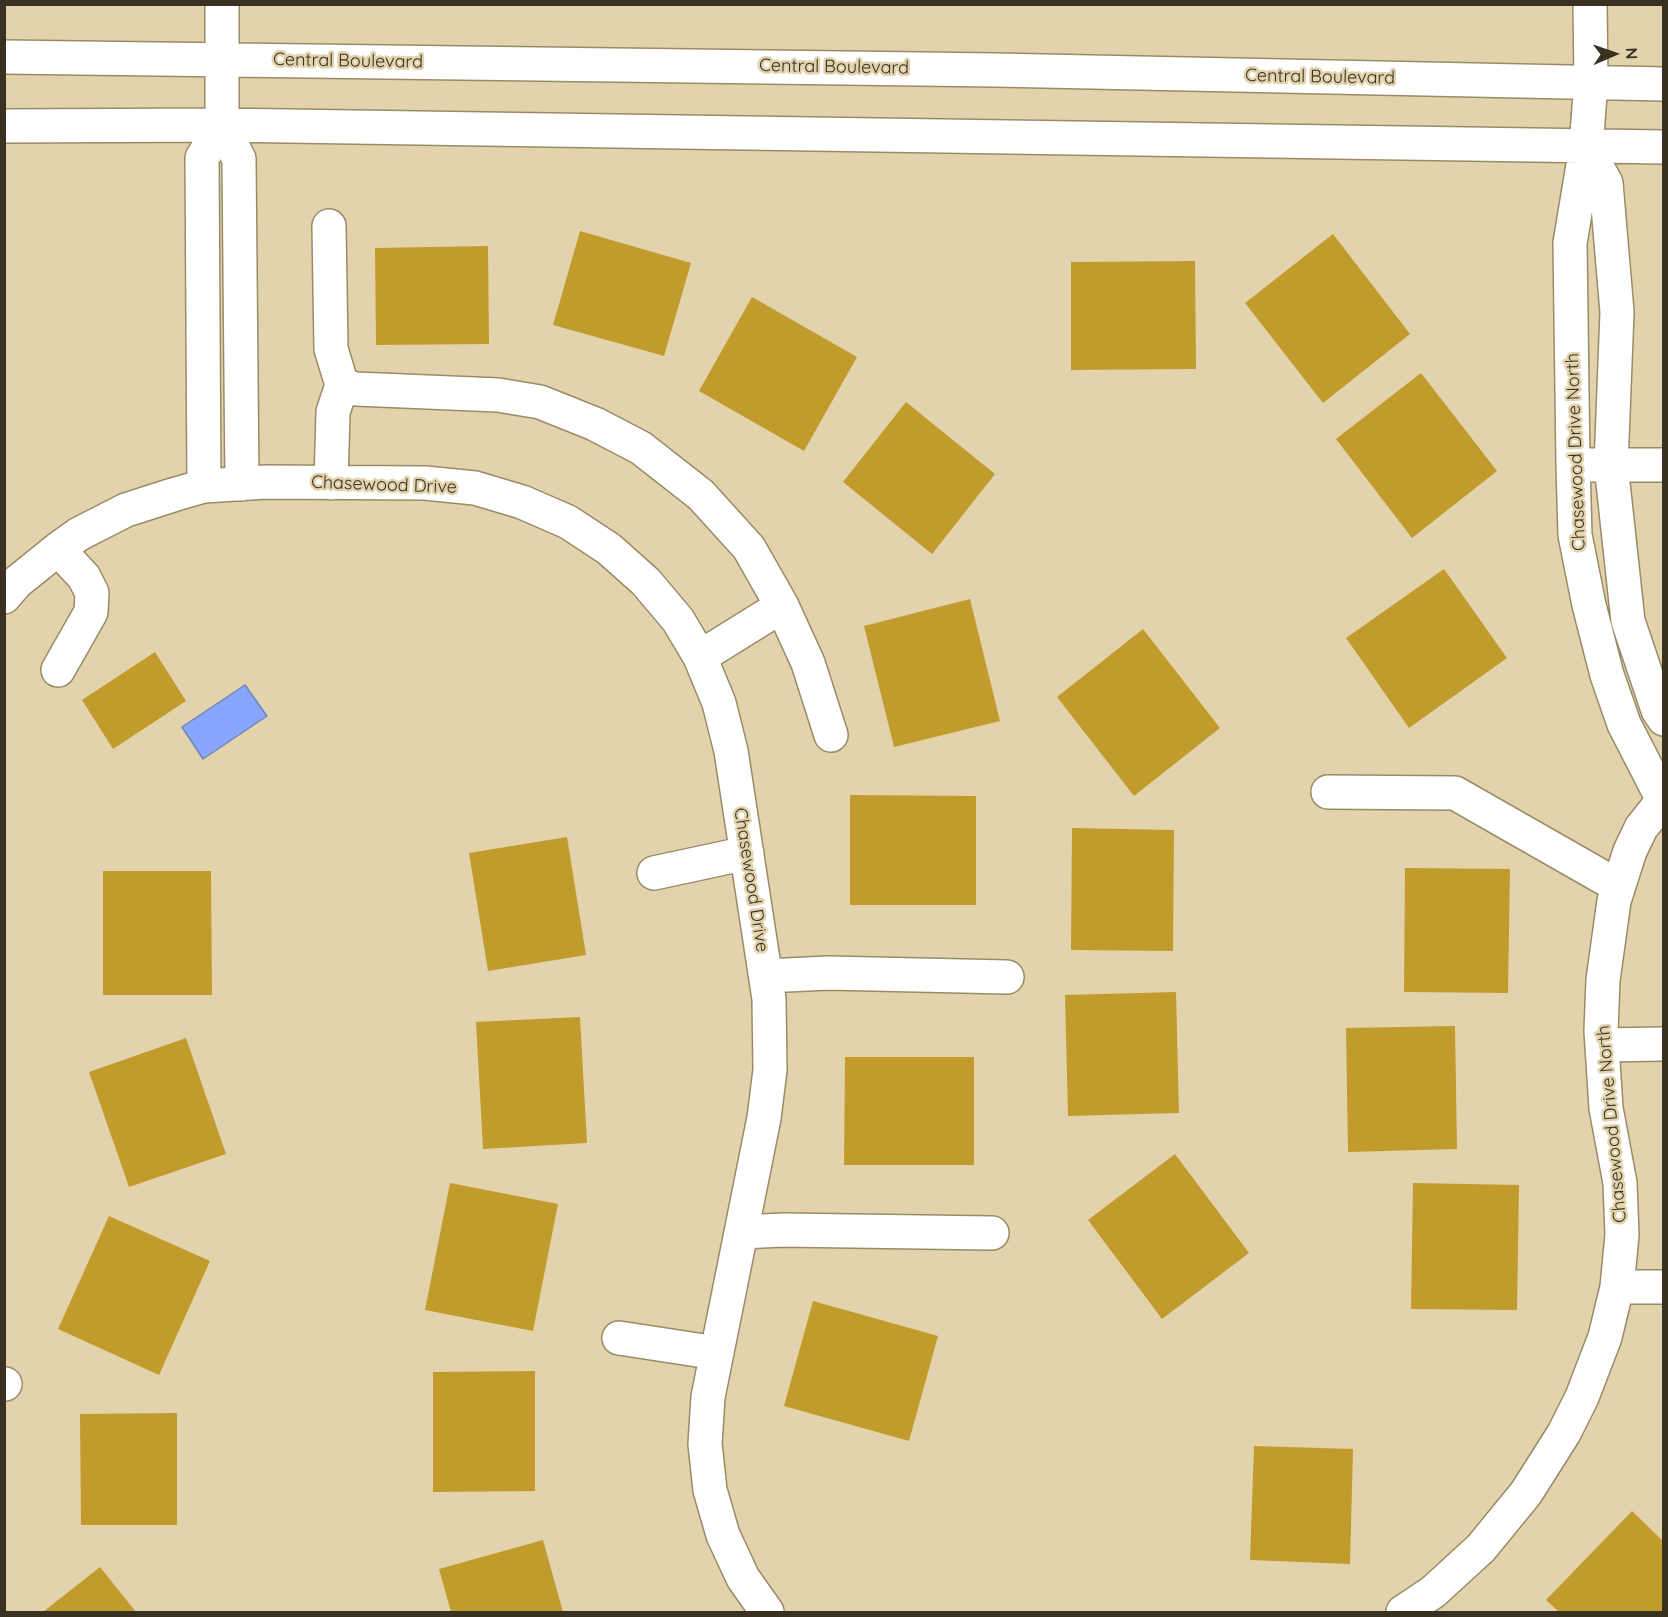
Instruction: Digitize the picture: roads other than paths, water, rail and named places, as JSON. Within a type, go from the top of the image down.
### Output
[{"type":"street","points":[[222,4],[222,125],[239,159],[242,484]]},
{"type":"street","points":[[1586,147],[1591,82],[1590,4]]},
{"type":"street","name":"Central Boulevard","points":[[4,57],[972,69],[1664,84]]},
{"type":"street","points":[[204,486],[202,158],[222,125]]},
{"type":"street","points":[[4,126],[222,125],[1664,147]]},
{"type":"street","name":"Chasewood Drive North","points":[[1586,147],[1606,183],[1617,312],[1611,465],[1628,621],[1658,710],[1664,719]]},
{"type":"street","name":"Chasewood Drive North","points":[[1404,1612],[1433,1592],[1481,1548],[1526,1493],[1564,1432],[1582,1397],[1605,1337],[1617,1287],[1622,1235],[1620,1184],[1606,1108],[1601,1031],[1603,980],[1614,901],[1630,850],[1641,828],[1663,800],[1623,724],[1607,675],[1589,605],[1575,535],[1570,243],[1586,147]]},
{"type":"street","points":[[329,226],[330,349],[342,385],[333,412],[331,483]]},
{"type":"street","points":[[342,385],[356,389],[498,395],[540,402],[595,424],[641,448],[701,495],[749,548],[782,606],[808,663],[831,735]]},
{"type":"street","points":[[1573,465],[1664,465]]},
{"type":"street","name":"Chasewood Drive","points":[[4,597],[17,582],[79,534],[126,510],[204,486],[425,483],[475,488],[522,502],[568,522],[609,549],[646,582],[678,620],[700,657],[719,703],[731,751],[769,999],[770,1070],[764,1118],[708,1397],[705,1444],[710,1490],[723,1535],[743,1578],[767,1612]]},
{"type":"street","points":[[58,549],[84,577],[92,593],[91,612],[58,670]]},
{"type":"street","points":[[700,657],[782,606]]},
{"type":"street","points":[[1328,792],[1455,793],[1618,886]]},
{"type":"street","points":[[654,873],[747,853]]},
{"type":"street","points":[[766,975],[828,973],[1007,977]]},
{"type":"street","points":[[1602,1045],[1664,1044]]},
{"type":"street","points":[[741,1232],[783,1230],[992,1233]]},
{"type":"street","points":[[1617,1287],[1664,1287]]},
{"type":"street","points":[[619,1338],[717,1353]]},
{"type":"water","points":[[245,685],[267,716],[203,759],[182,727]]}]
